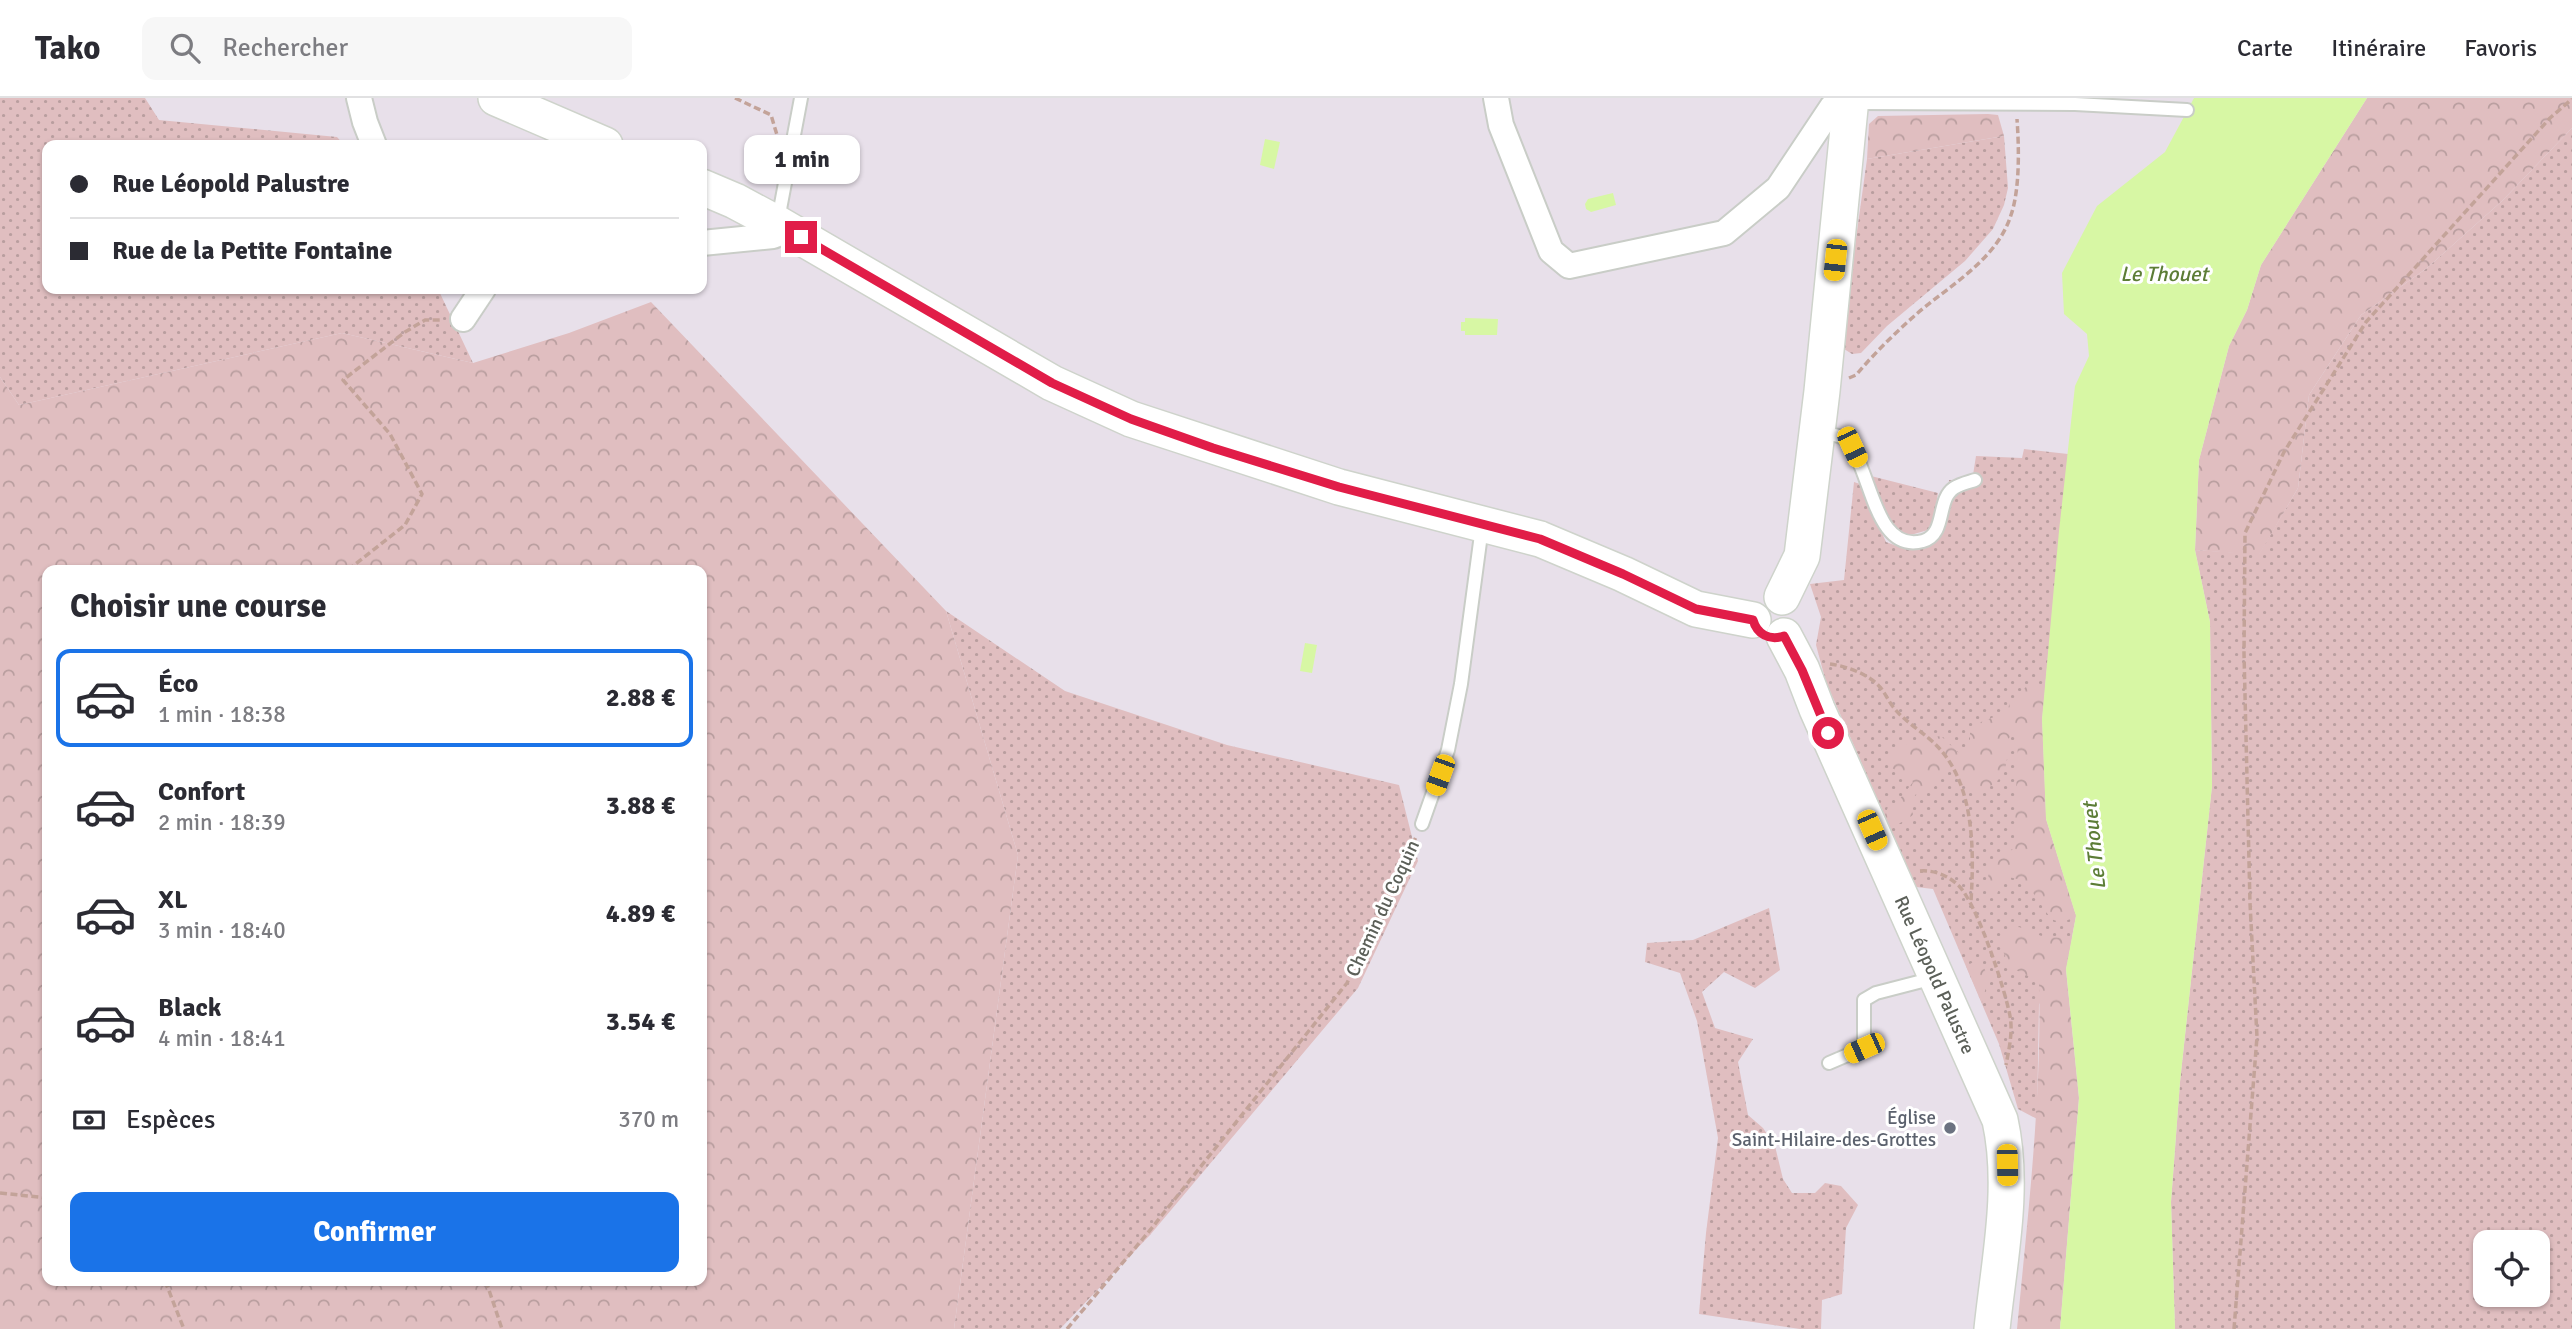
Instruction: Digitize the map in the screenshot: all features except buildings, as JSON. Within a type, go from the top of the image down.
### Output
[{"type":"main road","points":[[496,98],[594,140]]},
{"type":"main road","points":[[1782,597],[1802,556],[1822,391],[1851,100]]},
{"type":"main road","points":[[707,189],[778,224],[1052,383],[1131,419],[1339,487],[1540,539],[1696,609],[1753,620]]},
{"type":"main road","points":[[1768,597],[1782,597],[1793,606],[1796,620],[1790,632],[1784,636],[1764,636],[1753,620],[1756,606],[1768,597]]},
{"type":"main road","name":"Rue Léopold Palustre","points":[[1784,636],[1802,670],[2000,1120],[2007,1160],[2007,1181],[1992,1329]]},
{"type":"street","points":[[359,98],[372,140]]},
{"type":"street","points":[[1496,98],[1501,125],[1551,251],[1569,266],[1724,233],[1778,188],[1832,107],[1851,100]]},
{"type":"street","points":[[707,243],[773,236],[778,224]]},
{"type":"street","points":[[464,318],[480,294]]},
{"type":"lane","points":[[778,224],[786,166],[801,98]]},
{"type":"lane","points":[[1851,100],[2075,104],[2188,110]]},
{"type":"lane","points":[[1817,432],[1841,436],[1852,447],[1867,480],[1877,512],[1888,530],[1904,540],[1923,541],[1935,531],[1941,520],[1946,497],[1955,487],[1975,480]]},
{"type":"lane","name":"Chemin du Coquin","points":[[1422,824],[1448,750],[1461,684],[1482,523]]},
{"type":"lane","points":[[1829,1063],[1864,1048],[1864,1000],[1876,993],[1938,977]]},
{"type":"path","points":[[735,98],[771,115],[786,166]]},
{"type":"path","points":[[2234,1329],[2257,1037],[2244,653],[2245,533],[2284,452],[2366,322],[2550,118],[2572,99]]},
{"type":"path","points":[[1822,391],[1856,375],[1914,316],[1949,289],[1994,247],[2011,215],[2019,158],[2016,103]]},
{"type":"path","points":[[354,565],[405,525],[422,494],[390,434],[343,380],[405,332],[425,320],[464,318]]},
{"type":"path","points":[[1802,670],[1818,664],[1833,663],[1868,677],[1879,686],[1895,709],[1940,750],[1955,773],[1971,819],[1971,901]]},
{"type":"path","name":"Chemin du Coquin","points":[[1067,1329],[1151,1229],[1347,983],[1422,824]]},
{"type":"path","points":[[1894,878],[1905,873],[1933,870],[1957,884],[1971,901],[2011,1018],[2011,1041],[2003,1079],[1989,1092]]},
{"type":"path","points":[[0,1193],[42,1197]]},
{"type":"path","points":[[167,1286],[184,1329]]},
{"type":"path","points":[[488,1286],[502,1329]]},
{"type":"green space","points":[[0,98],[145,98],[159,120],[337,137],[340,140],[42,140],[42,294],[440,294],[473,363],[342,333],[19,405],[0,377]]},
{"type":"green space","points":[[2367,98],[2572,98],[2572,128],[2502,201],[2427,268],[2361,315],[2309,395],[2298,488],[2259,555],[2195,550],[2199,460],[2229,346],[2247,310],[2261,265]]},
{"type":"green space","points":[[1998,115],[2004,136],[1867,159],[1869,124],[1878,116]]},
{"type":"green space","points":[[2572,128],[2572,1329],[2175,1329],[2171,1202],[2180,1082],[2212,786],[2210,622],[2195,550],[2259,554],[2298,488],[2309,395],[2361,315],[2427,268],[2502,201]]},
{"type":"green space","points":[[2004,136],[2008,188],[1993,229],[1965,261],[1887,326],[1861,353],[1852,354],[1841,347],[1867,159]]},
{"type":"green space","points":[[651,302],[946,611],[1018,855],[954,1329],[0,1329],[0,377],[19,405],[342,333],[473,363],[569,333]]},
{"type":"green space","points":[[2024,449],[2068,454],[2042,719],[2046,820],[2076,916],[2066,969],[2039,1004],[2037,1119],[2018,1109],[1999,1044],[1933,889],[1916,887],[1826,682],[1816,645],[1821,617],[1810,584],[1844,580],[1854,482],[1863,485],[1886,542],[1905,549],[1924,546],[1946,520],[1949,480],[1968,480],[1973,475],[1976,456],[2022,458]]},
{"type":"green space","points":[[1871,476],[1938,493],[1934,518],[1928,530],[1907,536],[1899,531],[1888,518]]},
{"type":"green space","points":[[946,611],[1065,691],[1227,745],[1399,785],[1418,861],[1358,988],[1150,1235],[1060,1329],[954,1329],[1018,855]]},
{"type":"green space","points":[[2028,685],[2045,689],[2042,719],[2046,819],[2076,916],[2062,923],[2051,919],[2025,881],[2009,877],[2002,881],[1997,894],[1988,895],[1983,884],[1988,878],[1990,864],[2014,848],[2018,741],[2013,734],[2008,739],[2006,766],[1993,784],[1975,791],[1961,776],[1946,770],[1932,790],[1916,794],[1911,802],[1913,815],[1890,828],[1885,815],[1888,807],[1895,805],[1913,782],[1888,766],[1887,756],[1912,742],[1941,736],[1964,758],[1970,749],[1970,732],[1981,722],[2007,712],[2010,702]]},
{"type":"green space","points":[[1769,908],[1780,970],[1755,988],[1724,972],[1702,992],[1715,1028],[1753,1039],[1738,1062],[1748,1115],[1763,1128],[1775,1146],[1783,1179],[1792,1193],[1815,1193],[1825,1183],[1841,1186],[1858,1205],[1846,1228],[1842,1294],[1822,1300],[1821,1329],[1800,1329],[1699,1314],[1718,1138],[1697,1021],[1680,973],[1645,962],[1647,943],[1693,940]]},
{"type":"green space","points":[[2019,927],[2044,937],[2072,938],[2066,969],[2079,1098],[2060,1329],[2017,1329],[2033,1155],[2039,1024],[2039,980],[2016,970],[2008,962],[2000,939],[2009,929]]},
{"type":"green space","points":[[1981,958],[1988,979],[1982,1003],[1966,966]]},
{"type":"water","name":"Le Thouet","points":[[2194,98],[2367,98],[2261,265],[2247,310],[2229,346],[2199,460],[2195,550],[2210,622],[2212,786],[2180,1082],[2171,1202],[2175,1329],[2060,1329],[2079,1098],[2066,969],[2076,916],[2046,819],[2042,719],[2075,386],[2089,356],[2087,334],[2064,314],[2062,273],[2097,206],[2165,152]]},
{"type":"water","points":[[1265,139],[1280,142],[1274,169],[1260,165]]},
{"type":"water","points":[[1613,193],[1616,205],[1591,212],[1586,209],[1588,199]]},
{"type":"water","points":[[1465,318],[1498,319],[1497,335],[1465,335],[1465,331],[1461,331],[1461,322],[1465,322]]},
{"type":"water","points":[[1305,643],[1317,645],[1312,673],[1300,671]]},
{"type":"place","name":"Église Saint-Hilaire-des-Grottes","points":[[1950,1128]]},
{"type":"route","points":[[801,237],[1052,383],[1131,419],[1339,487],[1540,539],[1696,609],[1753,620],[1764,636],[1784,636],[1802,670],[1828,733]]}]
